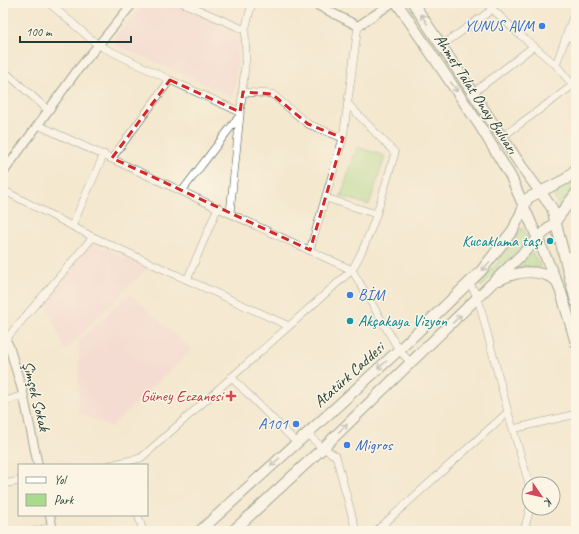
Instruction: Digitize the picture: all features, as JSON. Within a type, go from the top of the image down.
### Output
[{"type":"main road","name":"Ahmet Talat Onay Bulvarı","points":[[397,3],[492,144],[511,177],[556,280],[576,343]]},
{"type":"main road","name":"Ahmet Talat Onay Bulvarı","points":[[413,3],[502,137],[552,208],[576,302]]},
{"type":"main road","name":"Atatürk Caddesi","points":[[200,531],[399,350],[488,264],[505,242],[516,224],[528,198],[566,178],[576,169]]},
{"type":"main road","name":"Atatürk Caddesi","points":[[233,531],[323,448],[478,298],[537,238],[556,221],[576,193]]},
{"type":"main road","points":[[493,283],[511,275],[529,272],[545,274],[556,280]]},
{"type":"street","points":[[49,3],[98,45],[240,113]]},
{"type":"street","points":[[3,173],[48,110],[98,45],[133,3]]},
{"type":"street","points":[[183,3],[245,30]]},
{"type":"street","points":[[230,213],[246,56],[245,30],[252,3]]},
{"type":"street","points":[[313,3],[358,26]]},
{"type":"street","points":[[310,250],[343,138],[349,105],[358,26],[392,3]]},
{"type":"street","points":[[486,3],[556,65],[575,86],[502,137]]},
{"type":"street","points":[[556,65],[576,8]]},
{"type":"street","points":[[441,46],[493,9]]},
{"type":"street","points":[[567,35],[576,42]]},
{"type":"street","points":[[473,93],[534,46]]},
{"type":"street","points":[[3,70],[48,110]]},
{"type":"street","points":[[112,158],[170,80]]},
{"type":"street","points":[[242,92],[272,94],[308,124],[343,138]]},
{"type":"street","points":[[124,464],[141,458],[352,270],[362,252],[376,214],[395,153],[349,105]]},
{"type":"street","points":[[182,191],[240,113]]},
{"type":"street","points":[[38,125],[104,154],[352,270],[399,350],[411,363]]},
{"type":"street","points":[[72,226],[104,154]]},
{"type":"street","points":[[3,190],[93,237],[289,326]]},
{"type":"street","points":[[326,198],[376,214]]},
{"type":"street","points":[[187,280],[218,207]]},
{"type":"street","points":[[4,337],[93,237]]},
{"type":"street","points":[[564,256],[576,255]]},
{"type":"street","points":[[470,282],[478,298],[527,476]]},
{"type":"street","name":"Şimşek Sokak","points":[[4,337],[23,395],[38,464]]},
{"type":"street","points":[[231,377],[297,443]]},
{"type":"street","points":[[3,402],[23,395]]},
{"type":"street","points":[[376,531],[508,412]]},
{"type":"street","points":[[513,429],[576,414]]},
{"type":"street","points":[[307,434],[323,448],[336,456],[356,531]]},
{"type":"street","points":[[3,484],[18,481]]},
{"type":"street","points":[[35,531],[53,529],[50,516]]},
{"type":"street","points":[[138,516],[143,531]]},
{"type":"street","points":[[524,531],[528,516]]},
{"type":"highlighted area","points":[[170,80],[240,112],[243,92],[272,94],[308,124],[343,138],[310,250],[112,158]]},
{"type":"shaded area","points":[[145,3],[174,3],[232,30],[240,39],[233,97],[115,44],[113,40]]},
{"type":"shaded area","points":[[90,243],[148,267],[65,351],[46,301]]},
{"type":"shaded area","points":[[129,293],[192,350],[111,427],[79,413],[79,341]]},
{"type":"green space","points":[[357,147],[385,156],[369,205],[341,196]]},
{"type":"green space","points":[[576,179],[576,186],[562,207],[559,207],[552,193]]},
{"type":"green space","points":[[522,228],[528,237],[526,242],[481,287],[478,283],[498,262]]},
{"type":"green space","points":[[532,252],[541,267],[517,268]]},
{"type":"place","name":"YUNUS AVM","points":[[542,26]]},
{"type":"place","name":"Kucaklama taşı","points":[[550,241]]},
{"type":"place","name":"BİM","points":[[350,295]]},
{"type":"place","name":"Akçakaya Vizyon","points":[[350,321]]},
{"type":"place","name":"Güney Eczanesi","points":[[231,396]]},
{"type":"place","name":"A101","points":[[296,424]]},
{"type":"place","name":"Migros","points":[[347,445]]}]
